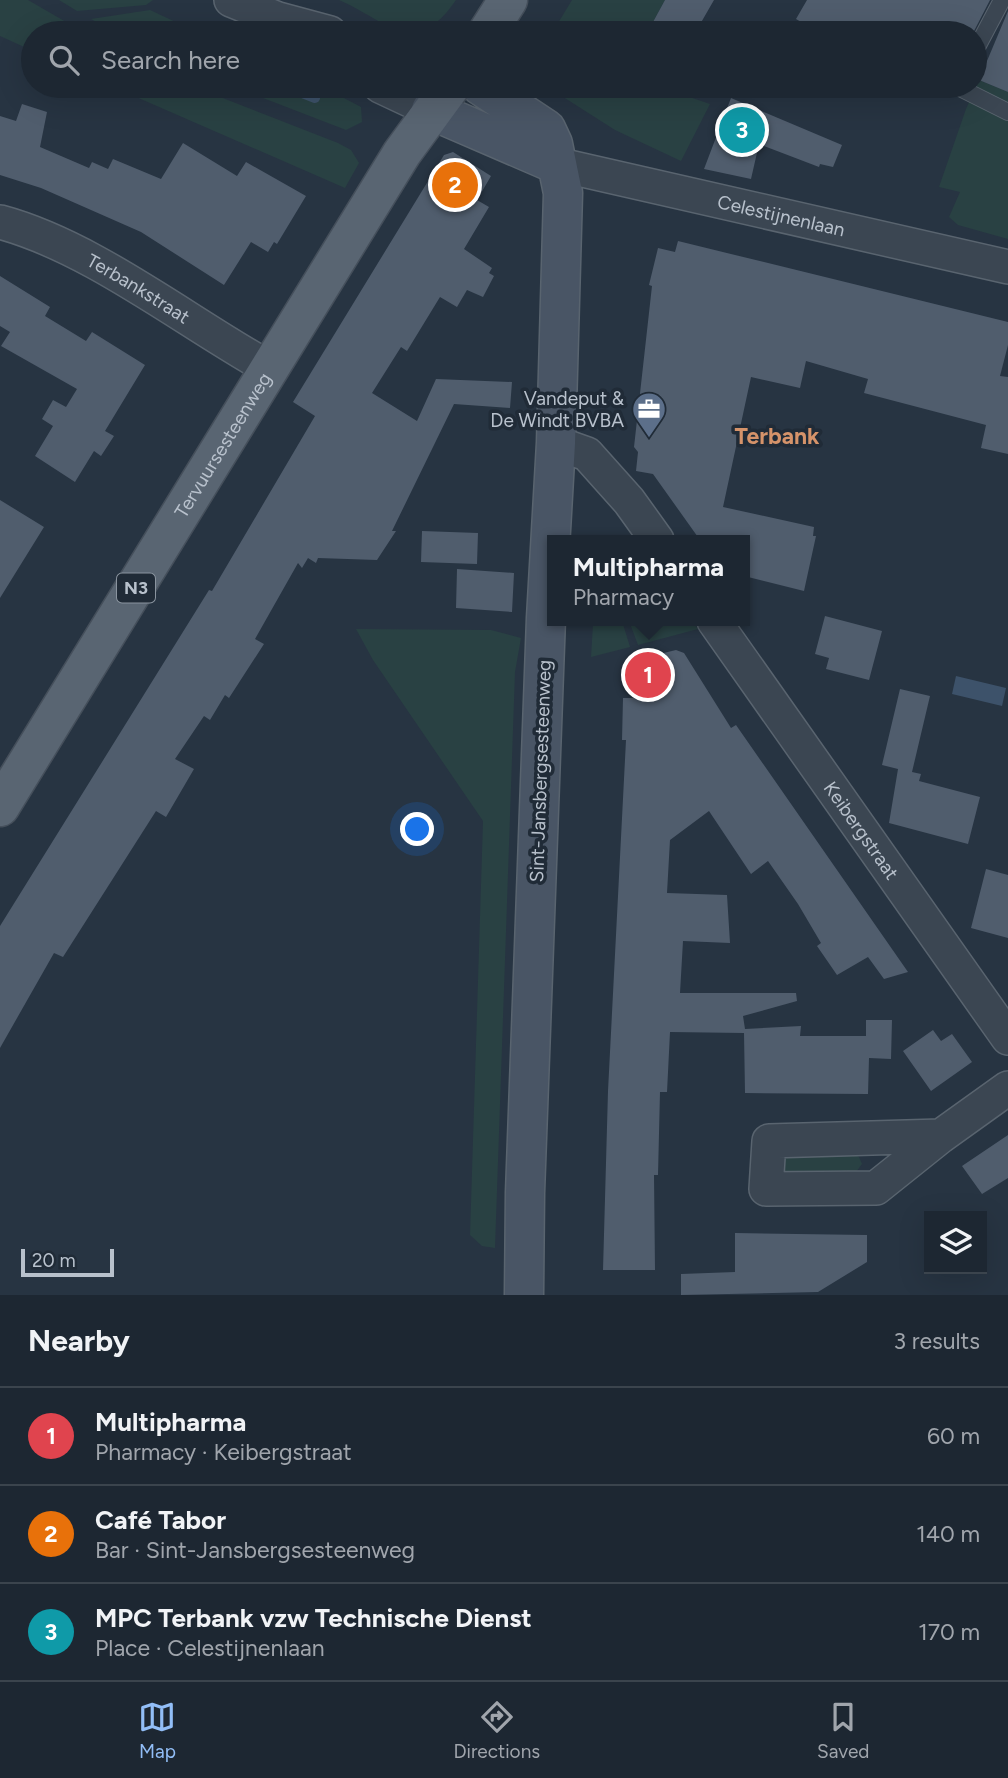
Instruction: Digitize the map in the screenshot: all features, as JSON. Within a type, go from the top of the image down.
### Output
[{"type":"main road","points":[[495,21],[508,0]]},
{"type":"main road","points":[[441,98],[556,164]]},
{"type":"main road","name":"Tervuursesteenweg","points":[[0,807],[441,98]]},
{"type":"main road","name":"Sint-Jansbergsesteenweg","points":[[499,98],[546,129],[553,144],[563,192],[552,535]]},
{"type":"main road","name":"Sint-Jansbergsesteenweg","points":[[524,1295],[525,1193],[549,626]]},
{"type":"street","points":[[231,0],[278,21]]},
{"type":"street","name":"Celestijnenlaan","points":[[556,164],[1008,267]]},
{"type":"street","name":"Terbankstraat","points":[[0,222],[34,234],[99,266],[271,369]]},
{"type":"street","points":[[556,443],[587,454],[629,501],[653,535]]},
{"type":"street","name":"Keibergstraat","points":[[719,626],[1008,1038]]},
{"type":"street","points":[[940,1136],[1008,1088]]},
{"type":"lane","points":[[987,28],[1002,0]]},
{"type":"lane","points":[[980,98],[1008,112]]},
{"type":"green space","points":[[0,0],[28,0],[64,21],[21,21],[21,46],[0,36]]},
{"type":"green space","points":[[59,0],[153,0],[146,5],[77,11]]},
{"type":"green space","points":[[339,0],[456,0],[437,21],[378,21]]},
{"type":"green space","points":[[572,0],[665,0],[654,21],[559,21]]},
{"type":"green space","points":[[150,10],[173,21],[95,21],[91,19]]},
{"type":"green space","points":[[987,83],[1008,92],[1008,239],[958,225],[949,217],[960,192],[939,187],[971,98],[987,98]]},
{"type":"green space","points":[[139,98],[223,98],[338,143],[351,150],[359,163],[345,188]]},
{"type":"green space","points":[[263,98],[344,98],[361,107],[362,122],[346,130]]},
{"type":"green space","points":[[565,98],[692,98],[710,104],[681,161],[615,130]]},
{"type":"green space","points":[[593,626],[624,626],[630,647],[591,657]]},
{"type":"green space","points":[[631,626],[696,626],[698,629],[638,645]]},
{"type":"green space","points":[[356,629],[491,630],[521,638],[515,672],[495,1248],[482,1246],[470,1235],[483,821],[373,660]]},
{"type":"green space","points":[[851,1151],[859,1157],[862,1164],[853,1176],[787,1179],[775,1160],[779,1154]]},
{"type":"water","points":[[956,676],[1006,688],[1002,706],[952,694]]},
{"type":"building","points":[[665,0],[714,0],[702,21],[654,21]]},
{"type":"building","points":[[807,0],[990,0],[979,21],[796,19]]},
{"type":"building","points":[[1008,11],[1008,92],[987,83],[987,61]]},
{"type":"building","points":[[731,98],[842,145],[833,167],[820,164],[819,167],[759,144],[751,179],[704,169]]},
{"type":"building","points":[[22,104],[47,112],[40,147],[89,168],[92,162],[108,169],[113,159],[161,179],[183,143],[237,176],[246,162],[306,196],[277,244],[274,242],[268,252],[251,242],[224,285],[141,232],[41,188],[0,175],[0,116],[16,121]]},
{"type":"building","points":[[453,152],[491,176],[477,200],[489,207],[464,249],[492,268],[489,273],[494,276],[483,297],[467,290],[457,307],[440,297],[407,351],[401,347],[372,393],[417,421],[436,379],[512,382],[510,408],[454,404],[392,531],[396,531],[377,560],[318,558],[316,563],[308,558],[302,568],[298,563],[255,639],[264,644],[229,698],[225,695],[210,720],[204,716],[175,759],[194,769],[166,817],[156,811],[63,957],[54,953],[0,1048],[0,926],[209,590],[212,591],[315,416],[293,402],[444,155]]},
{"type":"building","points":[[678,241],[1008,322],[1008,345],[1000,376],[1008,377],[1008,454],[981,448],[986,425],[864,393],[868,379],[806,361],[800,388],[751,377],[723,507],[814,527],[813,536],[816,536],[804,591],[750,578],[750,535],[696,535],[653,474],[636,471],[638,452],[634,447],[652,286],[649,285],[658,248],[675,252]]},
{"type":"building","points":[[0,276],[50,307],[45,316],[86,341],[92,332],[145,365],[105,431],[114,436],[101,456],[94,451],[75,482],[35,456],[53,426],[42,419],[53,400],[66,407],[77,389],[1,346],[10,332],[0,326]]},
{"type":"building","points":[[0,500],[44,527],[0,598]]},
{"type":"building","points":[[422,531],[478,533],[477,564],[421,562]]},
{"type":"building","points":[[457,569],[514,573],[512,612],[456,608]]},
{"type":"building","points":[[825,616],[882,631],[869,680],[826,669],[829,658],[815,654]]},
{"type":"building","points":[[676,650],[684,653],[731,728],[736,725],[908,972],[884,979],[868,957],[837,975],[817,946],[821,943],[798,904],[768,861],[751,874],[709,811],[670,840],[667,893],[727,895],[730,943],[683,941],[680,993],[796,993],[797,1001],[743,1016],[745,1029],[801,1026],[800,1036],[866,1036],[866,1020],[892,1020],[891,1059],[869,1058],[868,1094],[745,1093],[744,1033],[670,1032],[667,1092],[660,1092],[658,1175],[654,1175],[655,1270],[603,1270],[608,1091],[626,740],[622,740],[623,698],[637,698],[638,665],[643,658]]},
{"type":"building","points":[[900,689],[930,696],[912,772],[921,774],[919,781],[980,797],[968,844],[889,823],[898,769],[882,765]]},
{"type":"building","points":[[986,869],[1008,875],[1008,938],[971,928]]},
{"type":"building","points":[[933,1030],[941,1041],[952,1034],[972,1062],[931,1091],[903,1051]]},
{"type":"building","points":[[1008,1135],[1008,1178],[982,1194],[962,1166]]},
{"type":"building","points":[[735,1233],[867,1235],[867,1262],[818,1292],[681,1295],[681,1274],[735,1272]]},
{"type":"place","name":"MPC Terbank vzw Technische Dienst","points":[[742,130]]},
{"type":"place","name":"Café Tabor","points":[[455,185]]},
{"type":"place","name":"Vandeput & De Windt BVBA","points":[[649,439]]},
{"type":"place","name":"Multipharma","points":[[648,675]]},
{"type":"district","name":"Terbank","points":[[777,436]]}]
